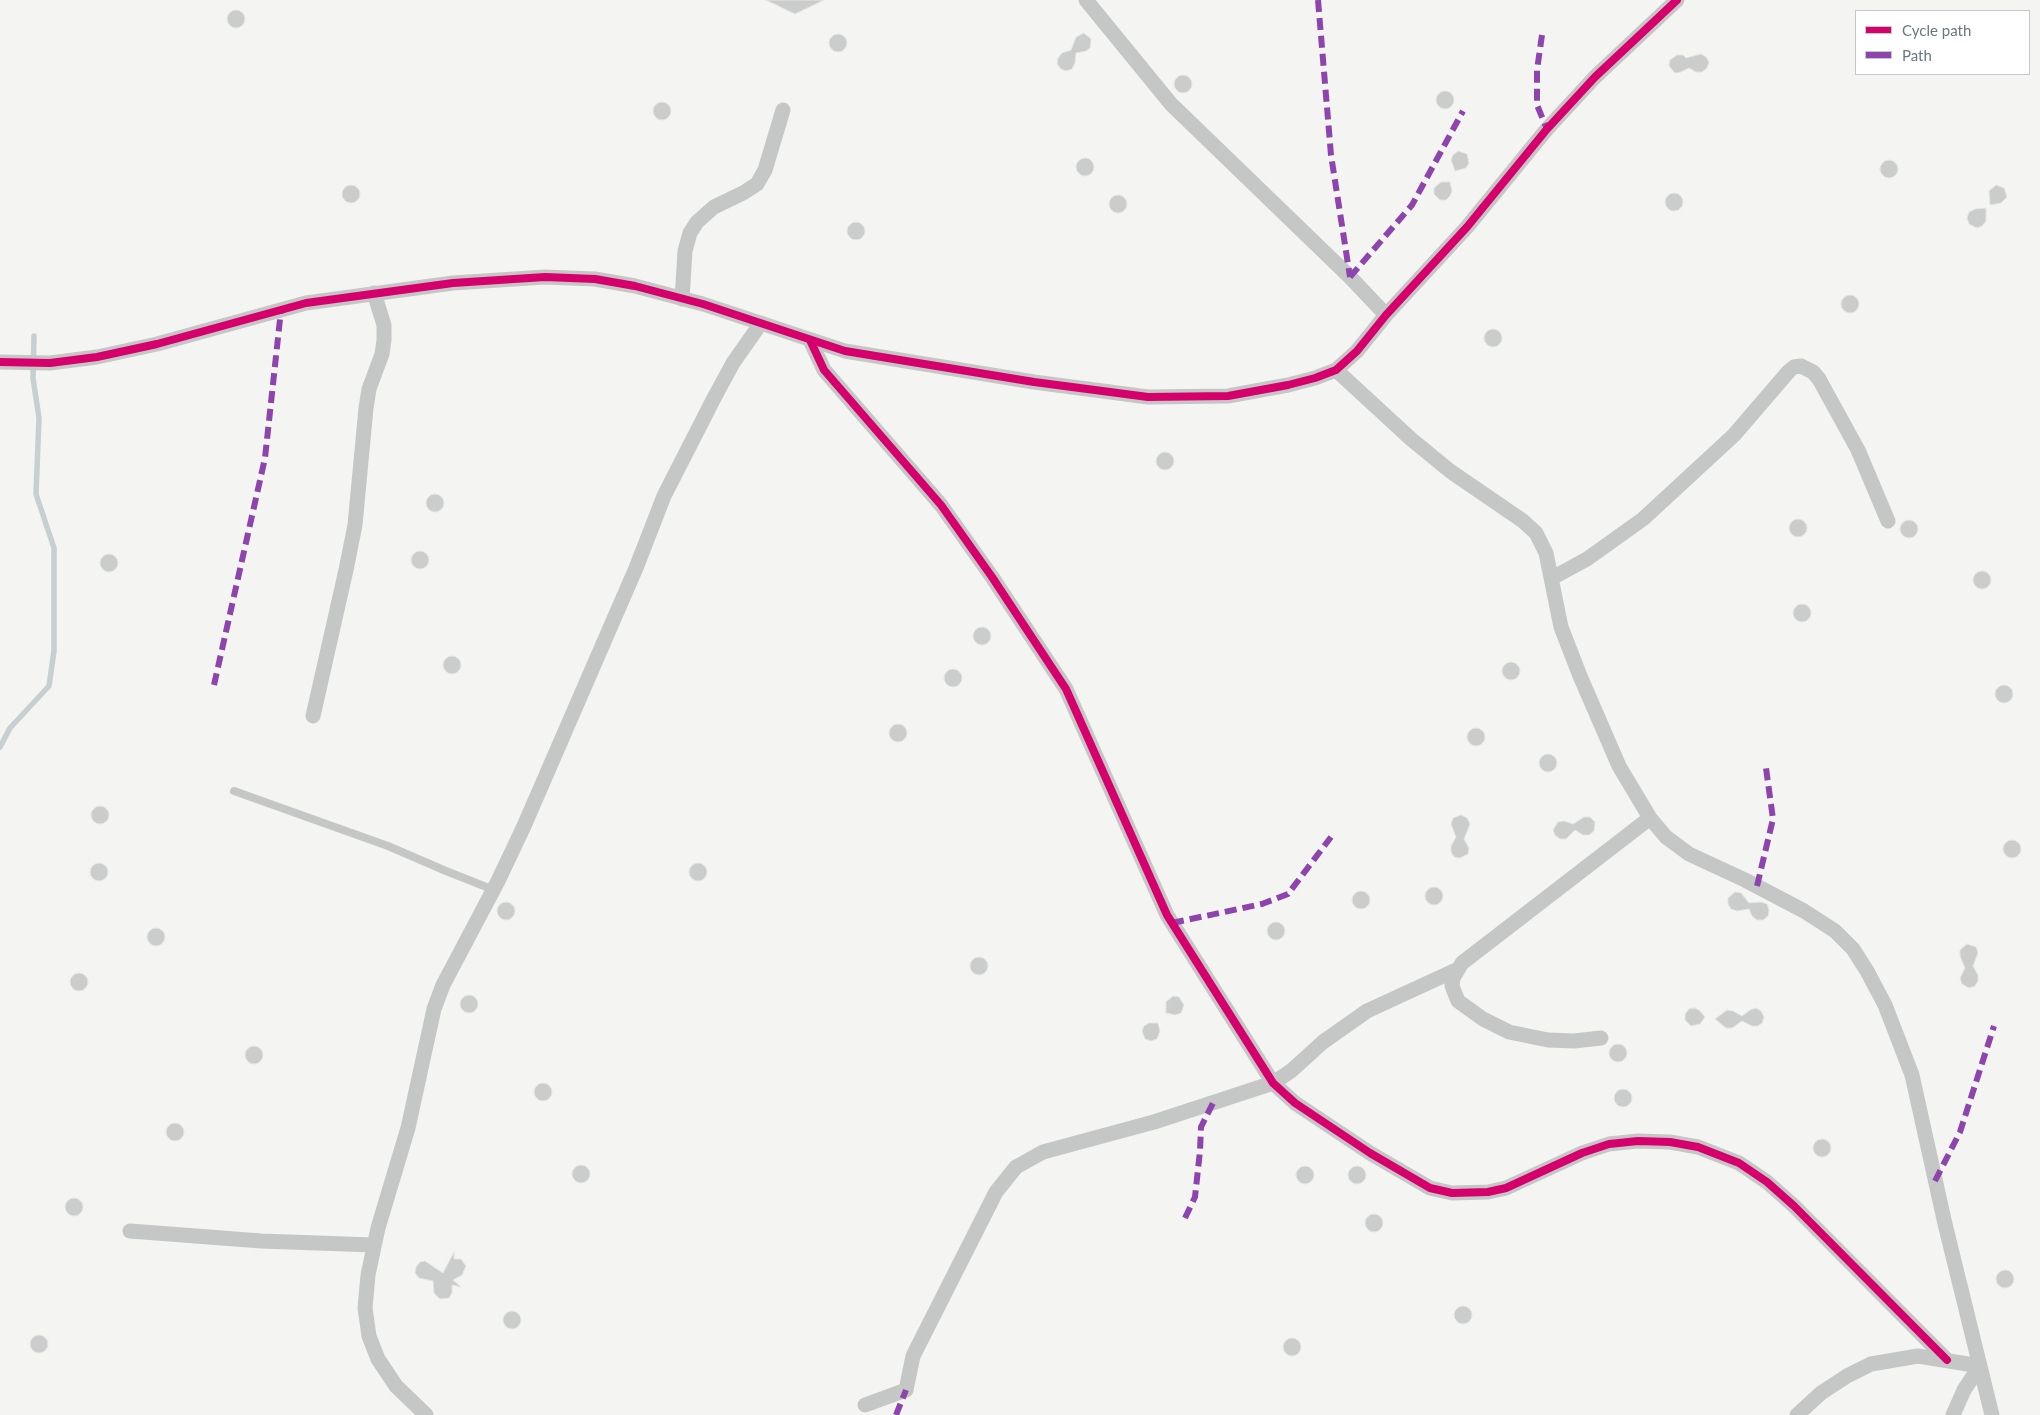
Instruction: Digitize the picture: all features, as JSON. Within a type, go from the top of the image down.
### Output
[{"type":"street","points":[[1086,0],[1171,104],[1350,277],[1386,315]]},
{"type":"street","points":[[0,362],[50,363],[97,357],[157,344],[306,303],[453,283],[544,277],[595,279],[635,286],[682,298],[846,351],[1034,382],[1148,397],[1237,394],[1306,381],[1336,370],[1357,350],[1386,315],[1467,227],[1547,129],[1595,77],[1677,0]]},
{"type":"street","points":[[682,298],[685,252],[690,234],[697,222],[714,206],[744,193],[757,184],[765,170],[782,110]]},
{"type":"street","points":[[313,716],[346,570],[354,525],[369,389],[382,354],[384,325],[374,293]]},
{"type":"street","points":[[426,1415],[396,1386],[378,1359],[370,1336],[365,1308],[368,1275],[374,1245],[408,1128],[434,1009],[443,985],[494,890],[524,826],[636,568],[664,496],[714,398],[734,363],[761,323]]},
{"type":"street","points":[[810,340],[824,370],[941,504],[1066,689],[1167,915],[1273,1083],[1294,1103],[1370,1153],[1430,1188],[1452,1193],[1488,1192],[1506,1188],[1582,1153],[1609,1144],[1638,1141],[1670,1142],[1698,1148],[1738,1163],[1767,1182],[1794,1206],[1947,1360]]},
{"type":"street","points":[[1552,578],[1587,559],[1643,519],[1734,435],[1794,367],[1806,368],[1819,379],[1858,450],[1888,521]]},
{"type":"street","points":[[1336,370],[1411,439],[1450,471],[1523,521],[1536,533],[1543,544],[1552,578],[1561,627],[1580,676],[1620,766],[1650,818],[1666,837],[1689,854],[1745,880],[1796,907],[1835,931],[1853,949],[1867,971],[1885,1005],[1912,1075],[1945,1224],[1992,1415]]},
{"type":"street","points":[[865,1405],[906,1390],[913,1356],[996,1192],[1016,1167],[1043,1152],[1154,1122],[1273,1083],[1291,1071],[1323,1042],[1367,1011],[1456,970],[1462,963],[1650,818]]},
{"type":"street","points":[[1456,970],[1452,986],[1458,1001],[1484,1019],[1509,1032],[1548,1040],[1574,1041],[1601,1038]]},
{"type":"street","points":[[130,1230],[243,1240],[374,1245]]},
{"type":"street","points":[[1797,1415],[1821,1393],[1847,1376],[1871,1364],[1918,1356],[1980,1366]]},
{"type":"street","points":[[1953,1415],[1964,1390],[1980,1366]]},
{"type":"lane","points":[[234,791],[388,846],[494,890]]},
{"type":"building","points":[[766,0],[824,0],[795,14]]},
{"type":"building","points":[[232,10],[240,10],[245,15],[243,26],[232,28],[227,23],[227,15]]},
{"type":"building","points":[[1084,33],[1091,39],[1090,48],[1076,53],[1072,69],[1066,71],[1061,69],[1057,64],[1058,58],[1062,53],[1071,50],[1076,37]]},
{"type":"building","points":[[834,34],[842,34],[847,39],[845,50],[834,52],[829,47],[829,39]]},
{"type":"building","points":[[1701,54],[1709,62],[1707,68],[1702,72],[1696,72],[1689,68],[1675,73],[1669,66],[1670,60],[1677,55],[1683,55],[1686,58]]},
{"type":"building","points":[[1179,75],[1187,75],[1192,80],[1190,91],[1179,93],[1174,88],[1174,80]]},
{"type":"building","points":[[1441,91],[1449,91],[1454,96],[1452,107],[1441,109],[1436,104],[1436,96]]},
{"type":"building","points":[[658,102],[666,102],[671,107],[669,118],[658,120],[653,115],[653,107]]},
{"type":"building","points":[[1458,151],[1467,154],[1469,163],[1466,168],[1455,171],[1451,160]]},
{"type":"building","points":[[1085,158],[1092,160],[1094,167],[1092,174],[1085,176],[1078,174],[1076,167],[1078,160]]},
{"type":"building","points":[[1889,160],[1897,165],[1898,169],[1893,177],[1889,178],[1881,173],[1880,169],[1885,161]]},
{"type":"building","points":[[1441,182],[1450,182],[1452,191],[1446,200],[1440,200],[1434,194],[1434,188]]},
{"type":"building","points":[[347,185],[355,185],[360,190],[358,201],[347,203],[342,198],[342,190]]},
{"type":"building","points":[[1996,185],[2004,188],[2007,197],[2001,203],[1990,205],[1989,191]]},
{"type":"building","points":[[1670,193],[1678,193],[1683,198],[1681,209],[1670,211],[1665,206],[1665,198]]},
{"type":"building","points":[[1118,195],[1125,197],[1127,204],[1125,211],[1118,213],[1111,211],[1109,204],[1111,197]]},
{"type":"building","points":[[1986,208],[1986,221],[1982,226],[1977,228],[1969,224],[1967,218],[1969,212],[1975,209]]},
{"type":"building","points":[[852,222],[860,222],[865,227],[863,238],[852,240],[847,235],[847,227]]},
{"type":"building","points":[[1846,295],[1854,295],[1859,300],[1857,311],[1846,313],[1841,308],[1841,300]]},
{"type":"building","points":[[1489,329],[1497,329],[1502,334],[1500,345],[1489,347],[1484,342],[1484,334]]},
{"type":"building","points":[[1161,452],[1169,452],[1174,457],[1172,468],[1161,470],[1156,465],[1156,457]]},
{"type":"building","points":[[431,494],[439,494],[444,499],[442,510],[431,512],[426,507],[426,499]]},
{"type":"building","points":[[1794,519],[1802,519],[1807,524],[1805,535],[1794,537],[1789,532],[1789,524]]},
{"type":"building","points":[[1905,520],[1913,520],[1918,525],[1916,536],[1905,538],[1900,533],[1900,525]]},
{"type":"building","points":[[416,551],[424,551],[429,556],[427,567],[416,569],[411,564],[411,556]]},
{"type":"building","points":[[109,554],[117,559],[118,563],[113,571],[109,572],[101,567],[100,563],[105,555]]},
{"type":"building","points":[[1978,571],[1986,571],[1991,576],[1989,587],[1978,589],[1973,584],[1973,576]]},
{"type":"building","points":[[1798,604],[1806,604],[1811,609],[1809,620],[1798,622],[1793,617],[1793,609]]},
{"type":"building","points":[[978,627],[986,627],[991,632],[989,643],[978,645],[973,640],[973,632]]},
{"type":"building","points":[[448,656],[456,656],[461,661],[459,672],[448,674],[443,669],[443,661]]},
{"type":"building","points":[[1507,662],[1515,662],[1520,667],[1518,678],[1507,680],[1502,675],[1502,667]]},
{"type":"building","points":[[949,669],[957,669],[962,674],[960,685],[949,687],[944,682],[944,674]]},
{"type":"building","points":[[2000,685],[2008,685],[2013,690],[2011,701],[2000,703],[1995,698],[1995,690]]},
{"type":"building","points":[[894,724],[902,724],[907,729],[905,740],[894,742],[889,737],[889,729]]},
{"type":"building","points":[[1472,728],[1480,728],[1485,733],[1483,744],[1472,746],[1467,741],[1467,733]]},
{"type":"building","points":[[1544,754],[1552,754],[1557,759],[1555,770],[1544,772],[1539,767],[1539,759]]},
{"type":"building","points":[[96,806],[104,806],[109,811],[107,822],[96,824],[91,819],[91,811]]},
{"type":"building","points":[[1461,815],[1467,818],[1470,824],[1464,839],[1469,848],[1468,854],[1460,858],[1454,857],[1451,852],[1451,846],[1456,837],[1451,824],[1453,818]]},
{"type":"building","points":[[1584,817],[1590,817],[1595,822],[1594,831],[1589,835],[1583,835],[1575,830],[1566,839],[1560,839],[1555,835],[1553,830],[1558,822],[1564,821],[1573,824]]},
{"type":"building","points":[[2008,840],[2016,840],[2021,845],[2019,856],[2008,858],[2003,853],[2003,845]]},
{"type":"building","points":[[99,863],[107,868],[108,872],[103,880],[99,881],[91,876],[90,872],[95,864]]},
{"type":"building","points":[[694,863],[702,863],[707,868],[705,879],[694,881],[689,876],[689,868]]},
{"type":"building","points":[[1430,887],[1438,887],[1443,892],[1441,903],[1430,905],[1425,900],[1425,892]]},
{"type":"building","points":[[1357,891],[1365,891],[1370,896],[1368,907],[1357,909],[1352,904],[1352,896]]},
{"type":"building","points":[[1735,892],[1741,893],[1749,903],[1761,902],[1767,904],[1768,916],[1763,920],[1757,920],[1752,916],[1749,909],[1737,911],[1731,909],[1728,904],[1728,898]]},
{"type":"building","points":[[502,902],[510,902],[515,907],[513,918],[502,920],[497,915],[497,907]]},
{"type":"building","points":[[1272,922],[1280,922],[1285,927],[1283,938],[1272,940],[1267,935],[1267,927]]},
{"type":"building","points":[[156,928],[164,933],[165,937],[160,945],[156,946],[148,941],[147,937],[152,929]]},
{"type":"building","points":[[1967,944],[1976,947],[1978,953],[1973,966],[1978,975],[1978,981],[1975,986],[1969,988],[1962,984],[1960,978],[1965,968],[1960,956],[1960,950]]},
{"type":"building","points":[[975,957],[983,957],[988,962],[986,973],[975,975],[970,970],[970,962]]},
{"type":"building","points":[[75,973],[83,973],[88,978],[86,989],[75,991],[70,986],[70,978]]},
{"type":"building","points":[[465,995],[473,995],[478,1000],[476,1011],[465,1013],[460,1008],[460,1000]]},
{"type":"building","points":[[1173,996],[1179,997],[1184,1005],[1181,1013],[1175,1015],[1166,1013],[1166,1002]]},
{"type":"building","points":[[1695,1008],[1705,1017],[1700,1024],[1691,1026],[1685,1020],[1685,1014],[1689,1009]]},
{"type":"building","points":[[1756,1008],[1761,1011],[1764,1017],[1762,1023],[1758,1026],[1752,1026],[1742,1021],[1732,1028],[1726,1028],[1715,1019],[1727,1010],[1742,1016]]},
{"type":"building","points":[[1149,1023],[1158,1023],[1160,1031],[1157,1039],[1151,1041],[1145,1039],[1142,1031],[1144,1026]]},
{"type":"building","points":[[1618,1044],[1626,1049],[1627,1053],[1622,1061],[1618,1062],[1610,1057],[1609,1053],[1614,1045]]},
{"type":"building","points":[[250,1046],[258,1046],[263,1051],[261,1062],[250,1064],[245,1059],[245,1051]]},
{"type":"building","points":[[539,1083],[547,1083],[552,1088],[550,1099],[539,1101],[534,1096],[534,1088]]},
{"type":"building","points":[[1623,1089],[1631,1094],[1632,1098],[1627,1106],[1623,1107],[1615,1102],[1614,1098],[1619,1090]]},
{"type":"building","points":[[171,1123],[179,1123],[184,1128],[182,1139],[171,1141],[166,1136],[166,1128]]},
{"type":"building","points":[[1818,1139],[1826,1139],[1831,1144],[1829,1155],[1818,1157],[1813,1152],[1813,1144]]},
{"type":"building","points":[[577,1165],[585,1165],[590,1170],[588,1181],[577,1183],[572,1178],[572,1170]]},
{"type":"building","points":[[1301,1166],[1309,1166],[1314,1171],[1312,1182],[1301,1184],[1296,1179],[1296,1171]]},
{"type":"building","points":[[1353,1166],[1361,1166],[1366,1171],[1364,1182],[1353,1184],[1348,1179],[1348,1171]]},
{"type":"building","points":[[70,1198],[78,1198],[83,1203],[81,1214],[70,1216],[65,1211],[65,1203]]},
{"type":"building","points":[[1370,1214],[1378,1214],[1383,1219],[1381,1230],[1370,1232],[1365,1227],[1365,1219]]},
{"type":"building","points":[[454,1252],[454,1259],[461,1259],[466,1266],[462,1275],[453,1280],[461,1287],[452,1285],[452,1293],[449,1298],[440,1299],[434,1293],[433,1281],[419,1278],[415,1273],[416,1267],[420,1262],[425,1261],[443,1273]]},
{"type":"building","points":[[2001,1270],[2009,1270],[2014,1275],[2012,1286],[2001,1288],[1996,1283],[1996,1275]]},
{"type":"building","points":[[1459,1306],[1467,1306],[1472,1311],[1470,1322],[1459,1324],[1454,1319],[1454,1311]]},
{"type":"building","points":[[508,1311],[516,1311],[521,1316],[519,1327],[508,1329],[503,1324],[503,1316]]},
{"type":"building","points":[[35,1335],[43,1335],[48,1340],[46,1351],[35,1353],[30,1348],[30,1340]]},
{"type":"building","points":[[1288,1338],[1296,1338],[1301,1343],[1299,1354],[1288,1356],[1283,1351],[1283,1343]]},
{"type":"waterway","points":[[0,747],[10,728],[49,686],[54,651],[54,548],[36,494],[39,418],[33,378],[34,336]]},
{"type":"marked path","points":[[1318,0],[1331,155],[1350,277]]},
{"type":"marked path","points":[[1542,35],[1537,70],[1537,105],[1547,129]]},
{"type":"marked path","points":[[1350,277],[1412,205],[1463,111]]},
{"type":"marked path","points":[[214,685],[265,458],[281,310]]},
{"type":"marked path","points":[[1757,886],[1773,819],[1766,768]]},
{"type":"marked path","points":[[1172,923],[1262,904],[1288,894],[1331,837]]},
{"type":"marked path","points":[[1935,1181],[1960,1132],[1994,1026]]},
{"type":"marked path","points":[[1185,1218],[1195,1197],[1201,1127],[1213,1103]]},
{"type":"marked path","points":[[896,1415],[906,1390]]},
{"type":"cycle path","points":[[0,362],[50,363],[97,357],[157,344],[306,303],[453,283],[545,277],[595,279],[635,286],[703,304],[845,351],[1034,382],[1148,397],[1228,396],[1288,385],[1336,370],[1357,351],[1386,315],[1467,227],[1547,129],[1595,77],[1677,0]]},
{"type":"cycle path","points":[[810,340],[824,370],[941,505],[992,577],[1066,689],[1167,915],[1273,1083],[1295,1103],[1370,1153],[1430,1188],[1452,1193],[1488,1192],[1506,1188],[1582,1153],[1609,1144],[1638,1141],[1670,1142],[1698,1147],[1739,1163],[1767,1182],[1794,1206],[1947,1360]]}]
